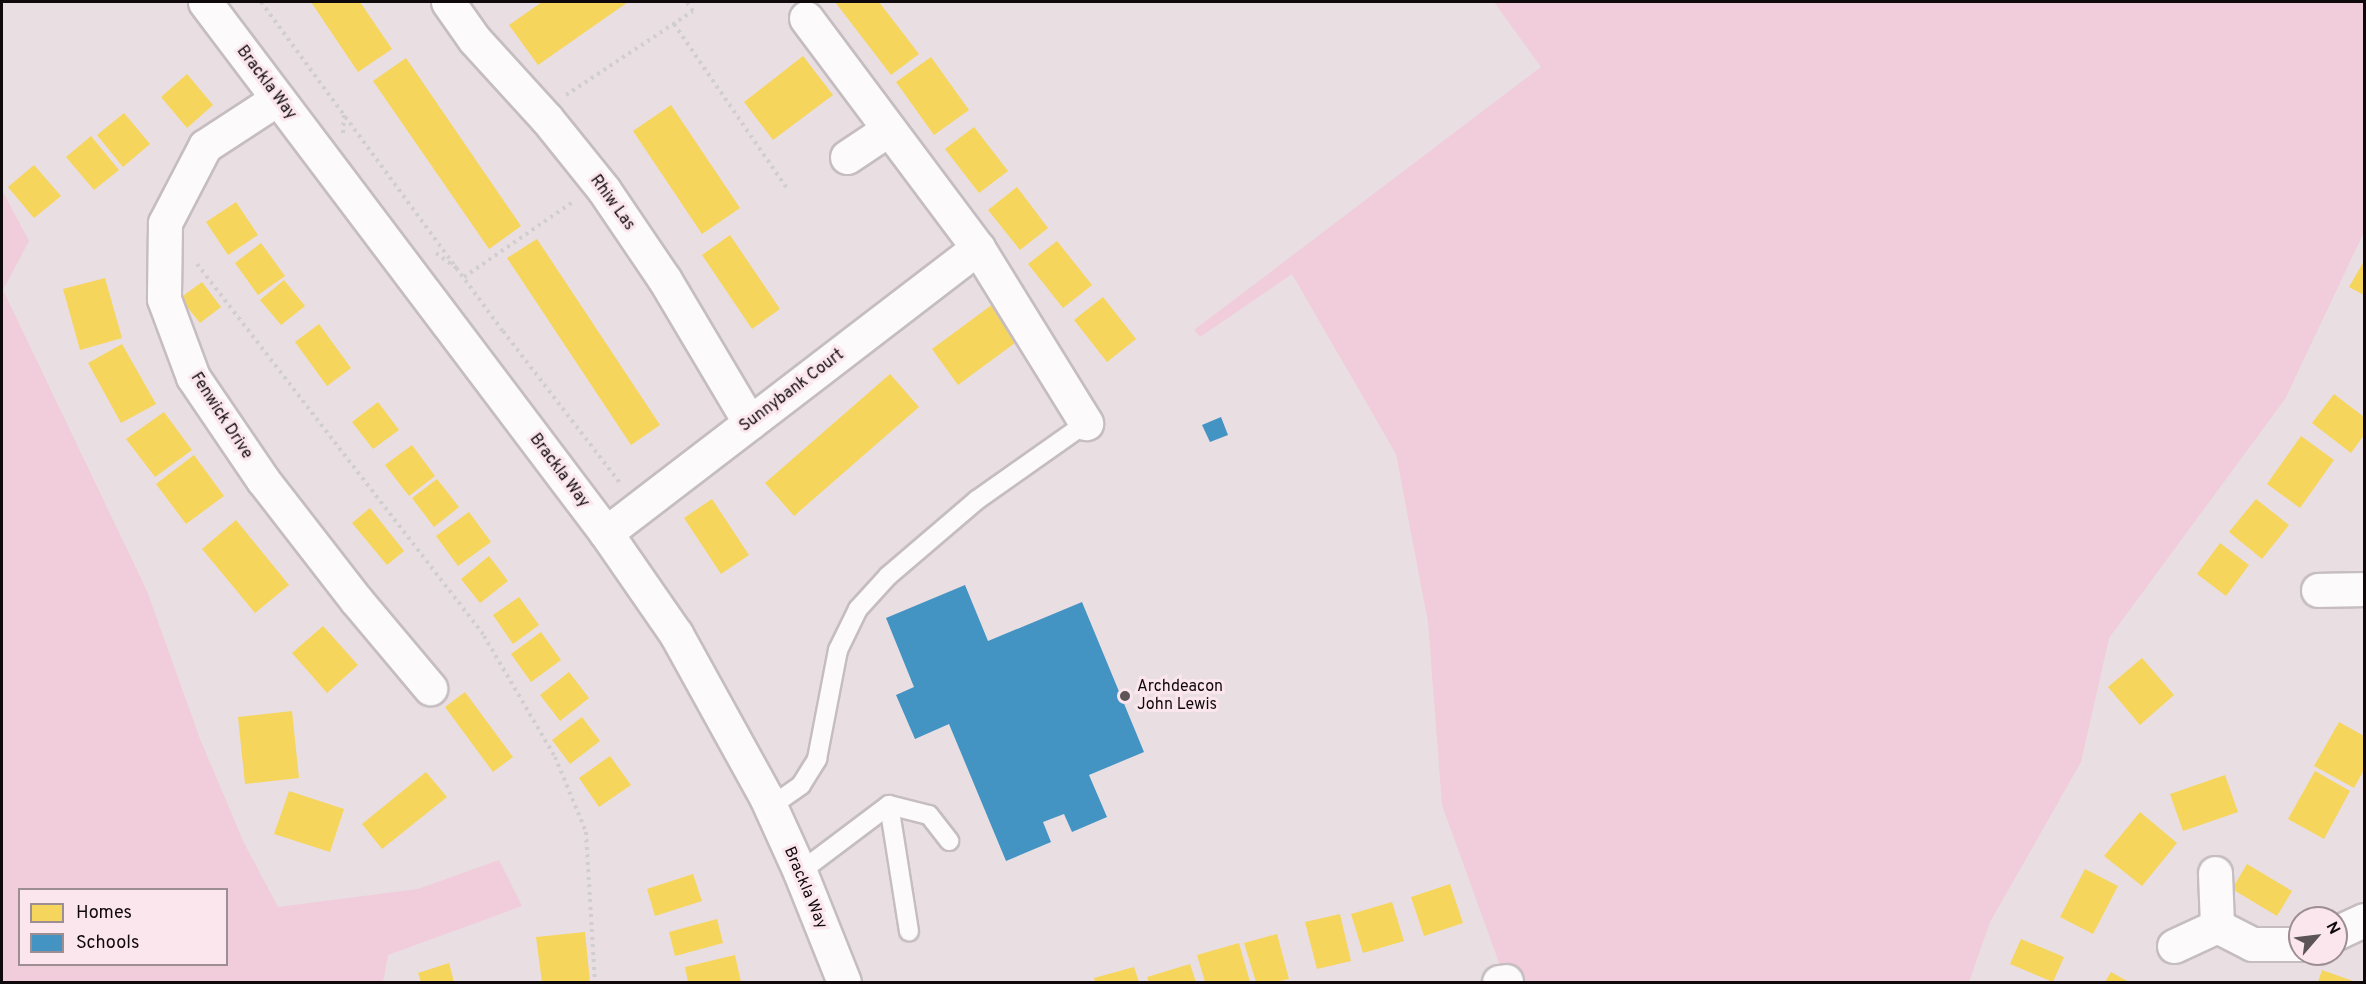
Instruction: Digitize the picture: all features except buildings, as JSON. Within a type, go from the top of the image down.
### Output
[{"type":"street","name":"Brackla Way","points":[[205,2],[606,533],[676,634],[726,721],[770,807],[800,872],[844,982]]},
{"type":"street","name":"Rhiw Las","points":[[448,2],[474,39],[540,112],[599,184],[665,280],[750,423]]},
{"type":"street","points":[[806,18],[978,248],[1086,423]]},
{"type":"street","name":"Fenwick Drive","points":[[277,99],[205,146],[165,224],[164,299],[193,377],[263,480],[357,601],[430,688]]},
{"type":"street","points":[[847,157],[889,129]]},
{"type":"street","name":"Sunnybank Court","points":[[606,533],[978,248]]},
{"type":"street","points":[[2319,590],[2364,596]]},
{"type":"street","points":[[2216,873],[2217,926]]},
{"type":"street","points":[[2348,927],[2364,920]]},
{"type":"street","points":[[2217,926],[2252,944],[2288,944]]},
{"type":"street","points":[[2175,946],[2217,926]]},
{"type":"lane","points":[[770,807],[801,785],[817,759],[838,650],[858,609],[888,576],[977,500],[1086,423]]},
{"type":"lane","points":[[888,805],[929,815],[949,841]]},
{"type":"lane","points":[[800,872],[888,805]]},
{"type":"lane","points":[[888,805],[909,931]]},
{"type":"path","points":[[261,2],[464,277],[639,508]]},
{"type":"path","points":[[540,112],[693,11],[687,2]]},
{"type":"path","points":[[674,24],[786,187]]},
{"type":"path","points":[[464,277],[599,184]]},
{"type":"path","points":[[194,261],[484,636],[555,757],[586,832],[596,982]]},
{"type":"shaded area","points":[[1494,2],[2364,2],[2364,232],[2285,399],[2109,638],[2081,762],[1990,922],[1969,982],[1506,982],[1442,805],[1428,622],[1396,454],[1292,274],[1200,337],[1194,330],[1541,67]]},
{"type":"shaded area","points":[[2,190],[29,241],[3,290],[147,591],[200,739],[244,843],[278,907],[418,889],[499,860],[522,906],[388,955],[383,982],[2,982]]},
{"type":"place","name":"Archdeacon John Lewis","points":[[1125,696]]}]
